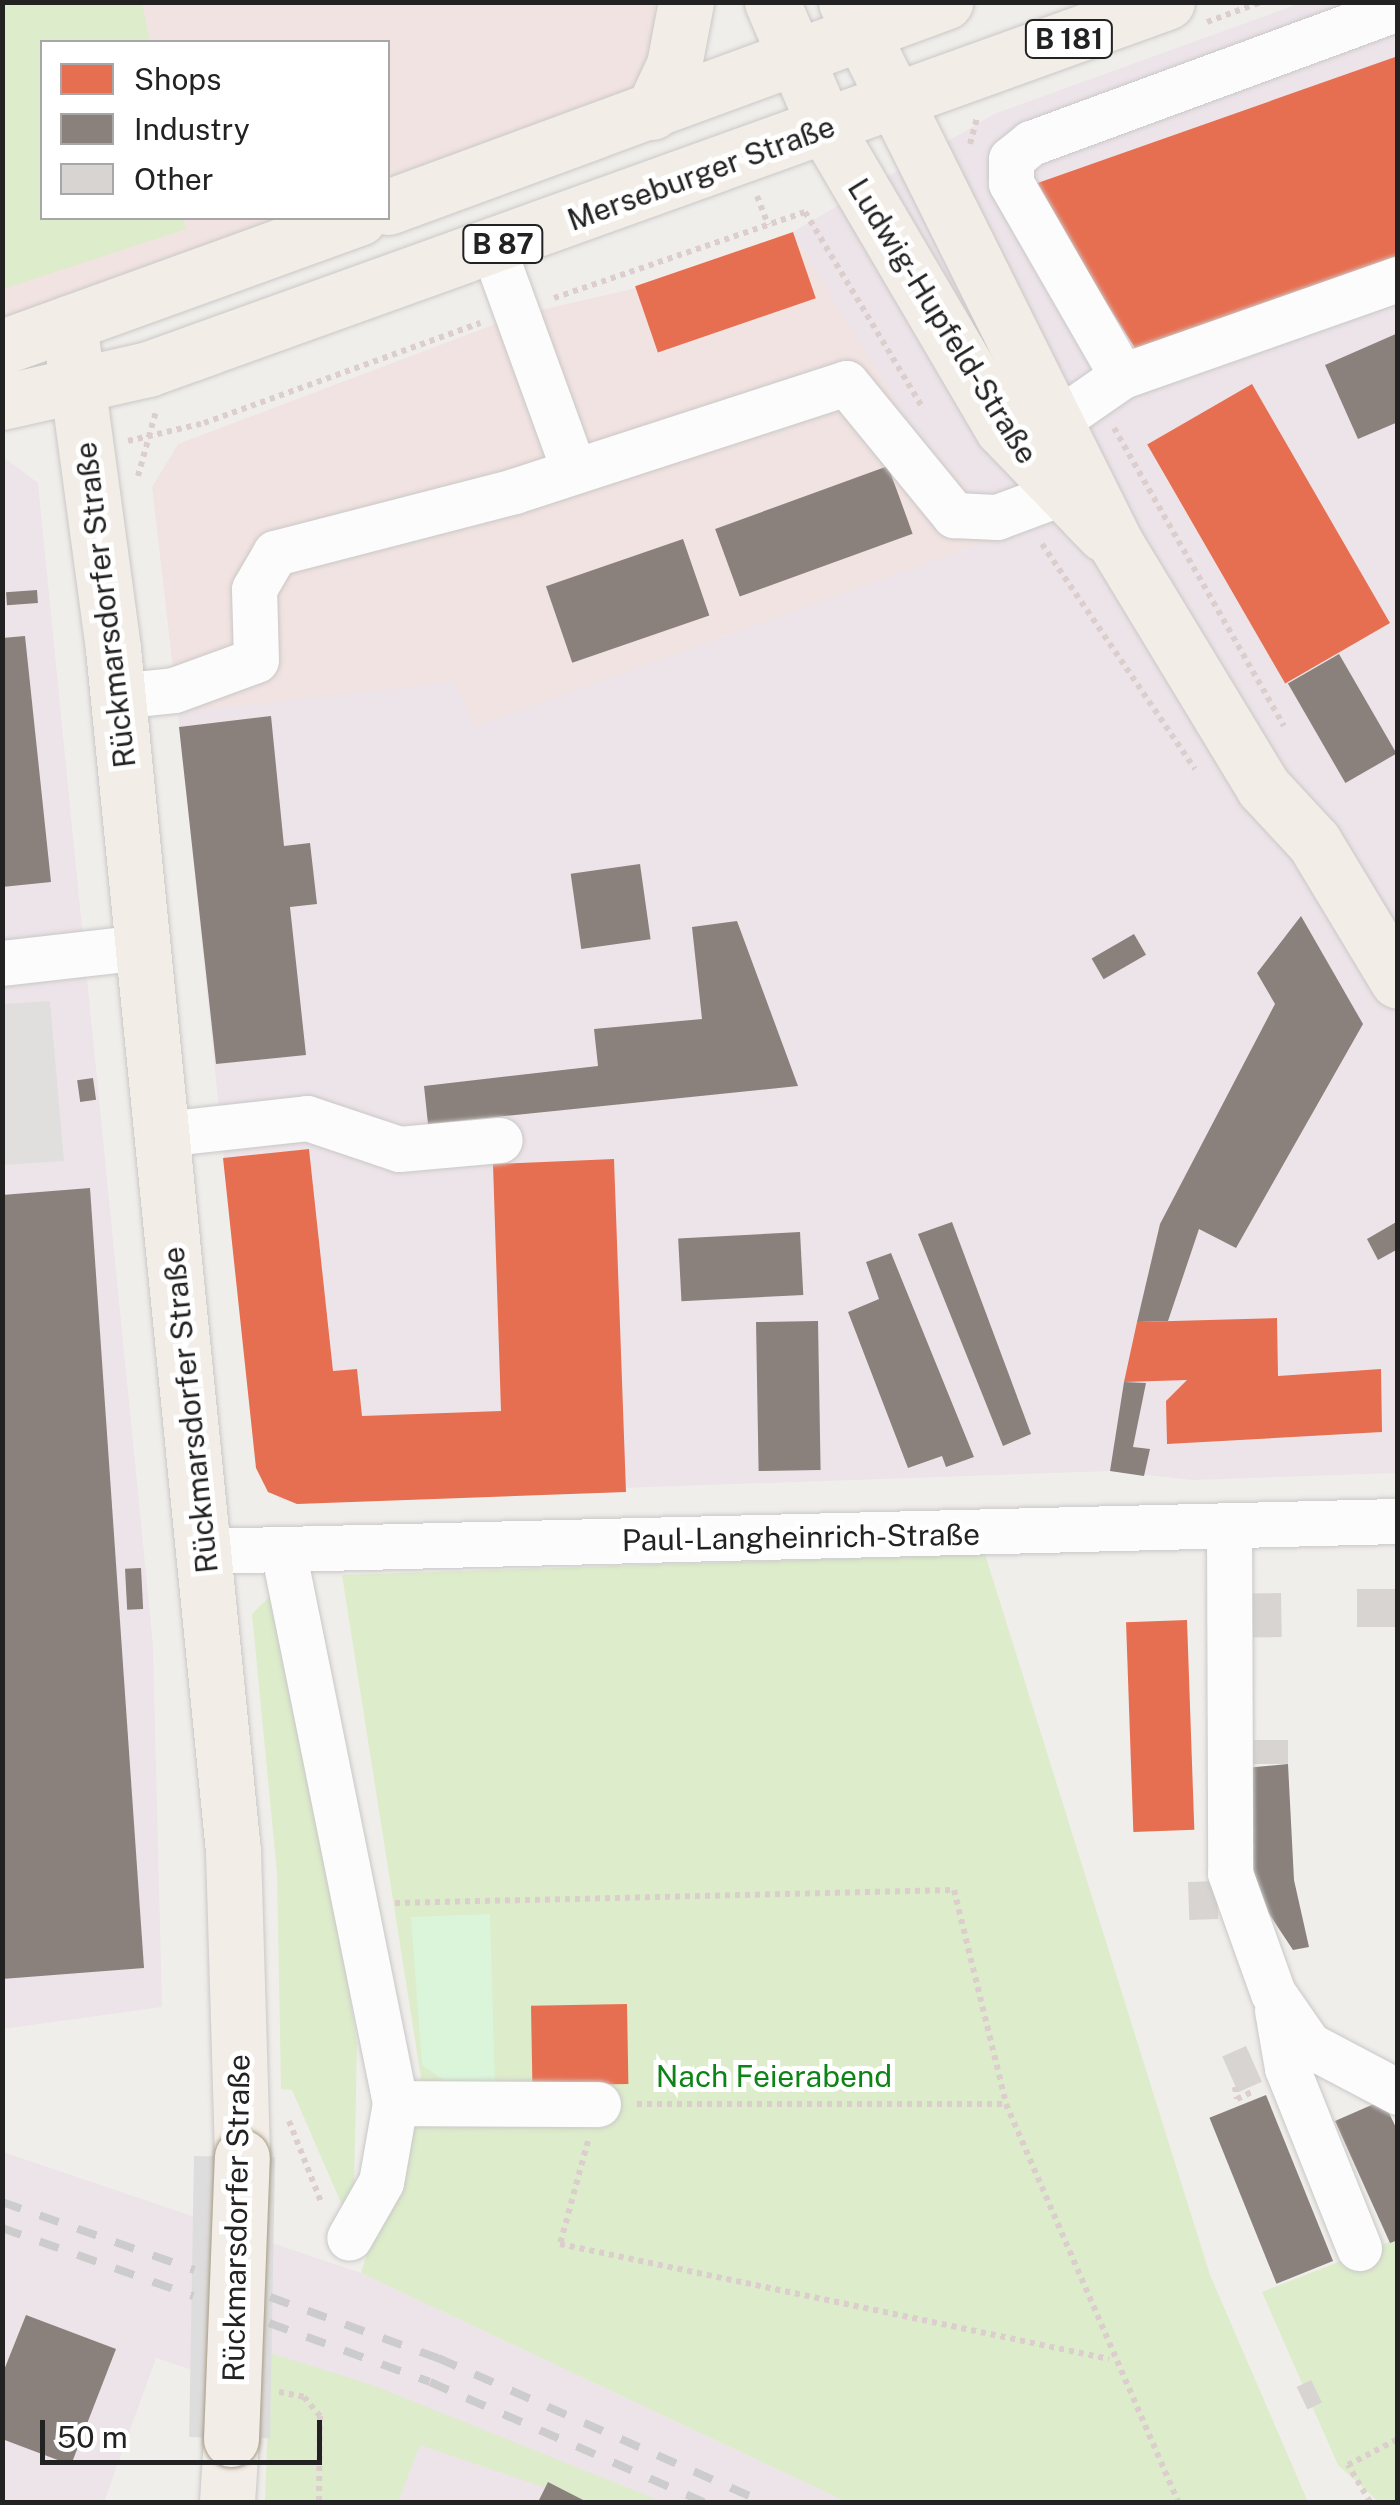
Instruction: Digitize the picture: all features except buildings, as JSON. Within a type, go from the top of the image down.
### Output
[{"type":"main road","points":[[652,112],[674,64],[686,2]]},
{"type":"main road","name":"Ludwig-Hupfeld-Straße","points":[[772,2],[826,128],[1002,428],[1038,502],[1116,544]]},
{"type":"main road","points":[[652,112],[796,58],[853,18],[945,2]]},
{"type":"main road","name":"Merseburger Straße","points":[[2,402],[78,385],[493,248],[1166,2]]},
{"type":"main road","name":"Ludwig-Hupfeld-Straße","points":[[853,18],[890,104],[1092,398],[1116,544],[1264,788],[1314,842],[1398,981]]},
{"type":"main road","name":"B 87","points":[[390,206],[652,112]]},
{"type":"main road","points":[[2,346],[353,220]]},
{"type":"main road","name":"Rückmarsdorfer Straße","points":[[69,323],[88,443],[118,696],[233,1851],[242,2157],[228,2502]]},
{"type":"street","points":[[1398,8],[1032,143],[1011,159],[1011,182],[1092,398],[1398,279]]},
{"type":"street","points":[[493,248],[574,471]]},
{"type":"street","points":[[118,696],[174,690],[256,660],[254,589],[275,552],[574,471],[846,383],[954,514],[1038,502]]},
{"type":"street","points":[[2,963],[142,948]]},
{"type":"street","points":[[163,1134],[306,1118],[399,1150],[500,1140]]},
{"type":"street","name":"Paul-Langheinrich-Straße","points":[[204,1551],[1398,1520]]},
{"type":"street","points":[[1229,1526],[1230,1873],[1274,1993],[1287,2068],[1359,2248]]},
{"type":"street","points":[[283,1550],[359,1904],[395,2103],[381,2182],[338,2227]]},
{"type":"street","points":[[1274,1993],[1309,2045],[1398,2092]]},
{"type":"street","points":[[395,2103],[598,2104]]},
{"type":"path","points":[[88,443],[150,440],[204,424],[518,310],[806,212],[926,413]]},
{"type":"path","points":[[1092,398],[1288,736]]},
{"type":"path","points":[[1038,502],[1209,786]]},
{"type":"path","points":[[359,1904],[954,1890],[1006,2104],[1111,2359],[1178,2502]]},
{"type":"path","points":[[1006,2104],[598,2104],[560,2244],[1111,2359]]},
{"type":"path","points":[[291,2126],[338,2227]]},
{"type":"path","points":[[1370,2502],[1348,2465],[1398,2439]]},
{"type":"shaded area","points":[[2,3],[655,3],[653,88],[390,190],[390,40],[40,40],[40,220],[306,220],[3,326]]},
{"type":"shaded area","points":[[1301,3],[1397,3],[1397,1473],[1193,1480],[1110,1471],[280,1500],[256,1468],[178,712],[455,682],[476,726],[1010,533],[912,429],[793,232],[994,114]]},
{"type":"shaded area","points":[[793,232],[912,429],[1011,533],[476,726],[178,712],[152,487],[178,444],[519,315],[636,288]]},
{"type":"shaded area","points":[[2,456],[38,483],[153,1644],[162,2007],[3,2029]]},
{"type":"shaded area","points":[[50,1001],[64,1161],[3,1165],[3,1004]]},
{"type":"shaded area","points":[[3,2152],[361,2273],[847,2502],[398,2502],[419,2445],[156,2358],[104,2502],[3,2502]]},
{"type":"green space","points":[[2,3],[142,3],[150,40],[40,40],[40,220],[184,220],[186,229],[3,289]]},
{"type":"green space","name":"Nach Feierabend","points":[[985,1554],[1210,2275],[1308,2502],[847,2502],[361,2273],[421,2078],[342,1575]]},
{"type":"green space","points":[[273,1593],[328,1850],[357,2043],[354,2189],[345,2212],[292,2090],[281,2089],[277,1873],[252,1614]]},
{"type":"green space","points":[[490,1914],[495,2086],[454,2087],[422,2065],[411,1917]]},
{"type":"green space","points":[[1397,2239],[1397,2502],[1379,2502],[1338,2465],[1262,2292]]},
{"type":"green space","points":[[270,2353],[372,2385],[663,2502],[587,2502],[420,2445],[398,2502],[265,2502]]},
{"type":"pier","points":[[194,2156],[275,2157],[270,2438],[189,2437]]},
{"type":"railway","points":[[2,2202],[194,2270]]},
{"type":"railway","points":[[2,2228],[193,2296]]},
{"type":"railway","points":[[270,2297],[438,2358],[763,2502]]},
{"type":"railway","points":[[269,2323],[430,2382],[704,2502]]}]
